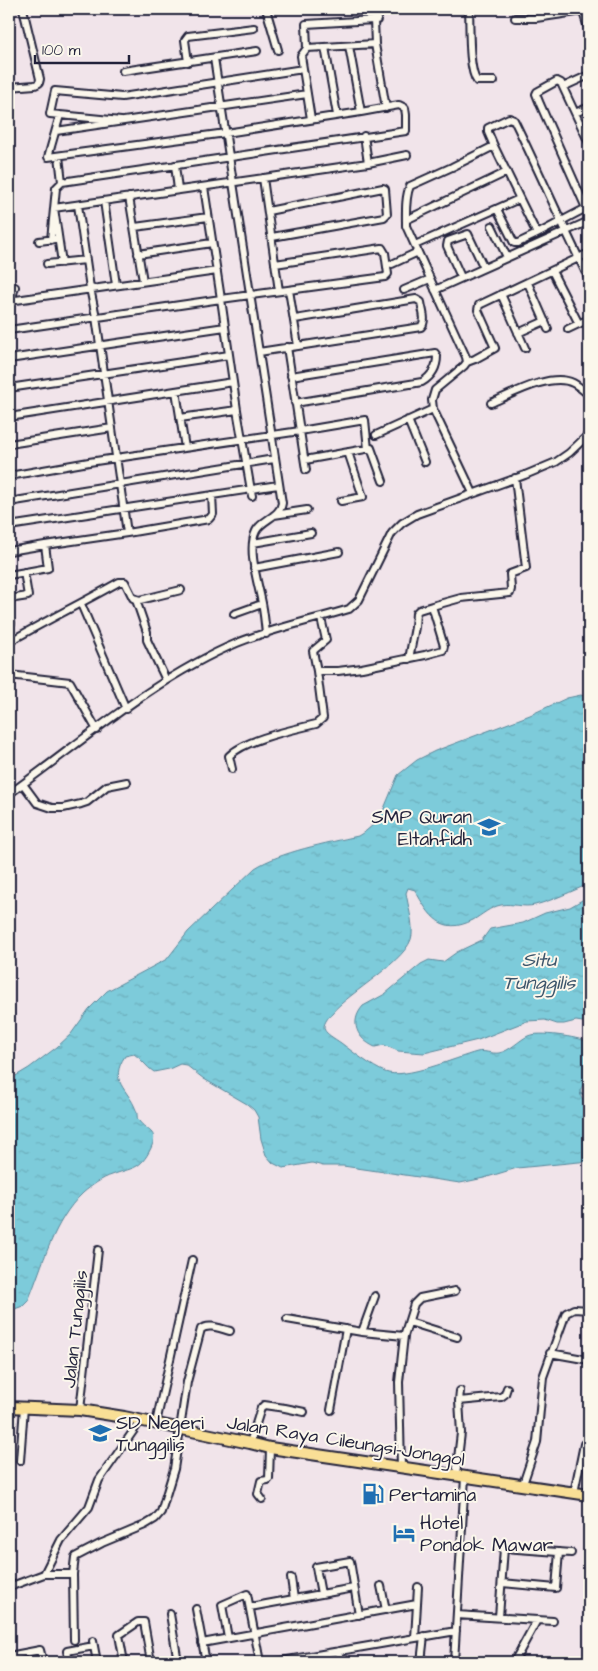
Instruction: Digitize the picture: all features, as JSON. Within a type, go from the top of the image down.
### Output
[{"type":"main road","name":"Jalan Raya Cileungsi-Jonggol","points":[[9,1407],[80,1410],[141,1420],[270,1448],[589,1495]]},
{"type":"street","points":[[9,87],[35,85],[39,83],[40,79],[23,9]]},
{"type":"street","points":[[266,9],[278,50]]},
{"type":"street","points":[[311,119],[301,56],[307,48],[306,24],[377,20],[379,9]]},
{"type":"street","points":[[469,9],[471,66],[474,78],[476,81],[494,81]]},
{"type":"street","points":[[515,18],[536,18],[582,10],[589,31]]},
{"type":"street","points":[[374,20],[386,108]]},
{"type":"street","points":[[188,62],[185,40],[188,36],[254,28]]},
{"type":"street","points":[[307,48],[376,44]]},
{"type":"street","points":[[350,46],[361,112]]},
{"type":"street","points":[[325,47],[337,115]]},
{"type":"street","points":[[123,71],[257,51]]},
{"type":"street","points":[[214,58],[282,506],[274,516],[258,528],[253,543],[254,568],[266,634]]},
{"type":"street","points":[[121,121],[50,114],[55,91],[122,97],[303,69]]},
{"type":"street","points":[[563,87],[589,75]]},
{"type":"street","points":[[497,209],[514,243],[518,243],[588,207],[536,94],[542,88],[557,81],[561,83],[589,140]]},
{"type":"street","points":[[56,131],[307,94]]},
{"type":"street","points":[[60,115],[48,157],[226,133],[399,105],[404,108],[406,115],[406,131],[62,182],[56,188],[54,208],[54,239],[62,263]]},
{"type":"street","points":[[575,113],[589,106]]},
{"type":"street","points":[[536,234],[488,132],[488,128],[512,118],[589,279]]},
{"type":"street","points":[[364,136],[368,163]]},
{"type":"street","points":[[467,362],[406,226],[408,191],[410,186],[494,146]]},
{"type":"street","points":[[59,156],[62,182]]},
{"type":"street","points":[[54,208],[408,156]]},
{"type":"street","points":[[175,165],[178,190]]},
{"type":"street","points":[[406,220],[507,172]]},
{"type":"street","points":[[263,178],[278,291]]},
{"type":"street","points":[[204,187],[251,492]]},
{"type":"street","points":[[268,210],[383,188],[386,194],[387,214],[382,218],[272,236]]},
{"type":"street","points":[[129,198],[142,281]]},
{"type":"street","points":[[392,264],[417,249],[519,199]]},
{"type":"street","points":[[104,201],[116,285]]},
{"type":"street","points":[[78,205],[127,533]]},
{"type":"street","points":[[134,227],[208,217]]},
{"type":"street","points":[[435,290],[589,221]]},
{"type":"street","points":[[492,226],[507,257]]},
{"type":"street","points":[[461,278],[447,246],[448,241],[468,234],[484,268]]},
{"type":"street","points":[[39,241],[54,239]]},
{"type":"street","points":[[138,254],[212,244]]},
{"type":"street","points":[[9,330],[278,291],[385,278],[388,274],[382,248],[275,264]]},
{"type":"street","points":[[473,493],[433,409],[432,400],[435,390],[467,362],[494,348],[477,307],[479,305],[589,253]]},
{"type":"street","points":[[47,264],[86,260]]},
{"type":"street","points":[[15,287],[10,301],[217,271]]},
{"type":"street","points":[[552,271],[579,324]]},
{"type":"street","points":[[404,290],[430,279]]},
{"type":"street","points":[[528,283],[548,329]]},
{"type":"street","points":[[289,290],[298,346]]},
{"type":"street","points":[[501,294],[525,348]]},
{"type":"street","points":[[259,352],[421,327],[424,321],[420,302],[416,300],[295,320]]},
{"type":"street","points":[[568,329],[589,319]]},
{"type":"street","points":[[518,333],[545,321]]},
{"type":"street","points":[[9,359],[225,327]]},
{"type":"street","points":[[287,348],[306,470]]},
{"type":"street","points":[[291,376],[435,353],[437,356],[434,371],[422,382],[295,403]]},
{"type":"street","points":[[9,388],[229,354]]},
{"type":"street","points":[[491,403],[544,381],[555,380],[572,383],[589,395]]},
{"type":"street","points":[[9,417],[233,382]]},
{"type":"street","points":[[176,392],[185,448]]},
{"type":"street","points":[[376,435],[433,409]]},
{"type":"street","points":[[180,418],[237,410]]},
{"type":"street","points":[[9,476],[365,420],[368,449]]},
{"type":"street","points":[[408,420],[425,462]]},
{"type":"street","points":[[9,444],[112,428]]},
{"type":"street","points":[[9,794],[166,680],[238,643],[350,609],[359,600],[392,533],[402,523],[417,514],[556,462],[569,453],[589,434]]},
{"type":"street","points":[[305,460],[371,448],[383,481]]},
{"type":"street","points":[[341,501],[363,497],[348,452]]},
{"type":"street","points":[[9,502],[274,459]]},
{"type":"street","points":[[409,659],[416,613],[419,610],[461,598],[507,594],[511,592],[510,574],[526,569],[515,478]]},
{"type":"street","points":[[9,526],[212,495],[251,492],[278,485]]},
{"type":"street","points":[[9,551],[209,519],[213,514],[212,495]]},
{"type":"street","points":[[274,516],[307,510]]},
{"type":"street","points":[[253,543],[311,533]]},
{"type":"street","points":[[9,575],[48,568],[45,545]]},
{"type":"street","points":[[254,568],[339,552]]},
{"type":"street","points":[[9,599],[28,596],[24,572]]},
{"type":"street","points":[[9,642],[54,616],[122,582],[128,584],[136,600],[147,632],[147,640],[166,680]]},
{"type":"street","points":[[136,600],[143,600],[181,590]]},
{"type":"street","points":[[81,604],[126,709]]},
{"type":"street","points":[[234,614],[262,604]]},
{"type":"street","points":[[317,671],[338,671],[409,659],[442,650],[444,648],[432,606]]},
{"type":"street","points":[[232,769],[229,756],[238,748],[263,738],[316,724],[323,718],[313,651],[326,640],[321,618]]},
{"type":"street","points":[[9,675],[70,682],[97,730]]},
{"type":"street","points":[[23,784],[37,803],[52,808],[63,808],[87,802],[107,786],[127,782]]},
{"type":"street","name":"Jalan Tunggilis","points":[[80,1410],[98,1250]]},
{"type":"street","points":[[156,1423],[192,1260]]},
{"type":"street","points":[[401,1468],[399,1382],[404,1336],[414,1304],[420,1298],[455,1290]]},
{"type":"street","points":[[362,1332],[375,1296]]},
{"type":"street","points":[[523,1484],[537,1442],[543,1377],[550,1353],[566,1312],[574,1309],[589,1310]]},
{"type":"street","points":[[287,1319],[346,1330],[404,1336]]},
{"type":"street","points":[[409,1322],[457,1337]]},
{"type":"street","points":[[74,1640],[73,1574],[75,1557],[145,1526],[161,1512],[174,1469],[187,1382],[201,1329],[205,1326],[210,1326],[230,1331]]},
{"type":"street","points":[[331,1410],[346,1330]]},
{"type":"street","points":[[550,1353],[589,1359]]},
{"type":"street","points":[[459,1401],[501,1397],[505,1394],[507,1388]]},
{"type":"street","points":[[454,1662],[462,1433],[460,1391]]},
{"type":"street","points":[[250,1443],[261,1408],[264,1406],[304,1412]]},
{"type":"street","points":[[20,1461],[24,1407]]},
{"type":"street","points":[[44,1574],[61,1540],[89,1507],[99,1480],[141,1420]]},
{"type":"street","points":[[574,1493],[584,1444]]},
{"type":"street","points":[[262,1499],[258,1494],[261,1481],[268,1480],[269,1478],[270,1448]]},
{"type":"street","points":[[499,1617],[504,1548],[571,1552]]},
{"type":"street","points":[[502,1583],[556,1588],[559,1552]]},
{"type":"street","points":[[321,1594],[316,1567],[350,1561],[359,1615]]},
{"type":"street","points":[[9,1587],[44,1574],[73,1574]]},
{"type":"street","points":[[291,1578],[294,1599]]},
{"type":"street","points":[[381,1586],[386,1610]]},
{"type":"street","points":[[414,1638],[418,1587]]},
{"type":"street","points":[[250,1607],[354,1588]]},
{"type":"street","points":[[228,1638],[222,1606],[247,1594],[260,1662]]},
{"type":"street","points":[[202,1643],[417,1604]]},
{"type":"street","points":[[196,1609],[206,1662]]},
{"type":"street","points":[[170,1614],[178,1662]]},
{"type":"street","points":[[457,1615],[553,1620]]},
{"type":"street","points":[[514,1662],[537,1620]]},
{"type":"street","points":[[124,1662],[119,1635],[138,1622],[144,1622],[151,1662]]},
{"type":"street","points":[[276,1662],[313,1659],[339,1651],[456,1631]]},
{"type":"street","points":[[422,1662],[424,1636]]},
{"type":"street","points":[[69,1662],[67,1651],[94,1644],[97,1662]]},
{"type":"street","points":[[15,1662],[14,1655],[40,1650],[43,1662]]},
{"type":"street","points":[[339,1651],[341,1662]]},
{"type":"water","name":"Situ Tunggilis","points":[[581,695],[589,698],[589,884],[535,905],[497,906],[473,920],[453,926],[438,921],[431,915],[415,890],[408,888],[406,893],[412,930],[409,944],[390,965],[340,1005],[327,1019],[324,1027],[327,1033],[369,1063],[380,1070],[394,1074],[417,1071],[482,1051],[499,1053],[533,1035],[558,1035],[589,1042],[589,1079],[584,1082],[581,1089],[581,1097],[589,1110],[589,1161],[517,1168],[460,1183],[312,1163],[283,1168],[273,1163],[266,1155],[261,1139],[258,1117],[247,1104],[204,1079],[186,1065],[180,1064],[169,1069],[154,1072],[134,1054],[125,1056],[118,1072],[119,1079],[133,1102],[138,1120],[153,1134],[154,1138],[151,1148],[139,1165],[101,1180],[83,1193],[73,1204],[56,1230],[28,1301],[23,1306],[9,1311],[9,1080],[57,1047],[71,1034],[89,1009],[107,991],[167,959],[188,932],[255,868],[277,857],[358,836],[374,824],[383,811],[398,775],[417,760],[435,751],[530,715],[567,698]]},
{"type":"water","name":"Situ Tunggilis","points":[[589,896],[589,1023],[576,1021],[557,1024],[545,1020],[527,1021],[478,1040],[424,1053],[398,1051],[384,1045],[375,1047],[369,1044],[357,1030],[356,1018],[363,1006],[385,994],[421,964],[429,960],[443,962],[457,952],[482,940],[490,929],[523,923],[545,913],[570,907]]},
{"type":"waterway","points":[[581,1094],[589,1093]]},
{"type":"place","name":"SMP Quran Eltahfidh","points":[[489,827]]},
{"type":"place","name":"SD Negeri Tunggilis","points":[[100,1433]]},
{"type":"place","name":"Pertamina","points":[[373,1494]]},
{"type":"place","name":"Hotel Pondok Mawar","points":[[404,1533]]}]
